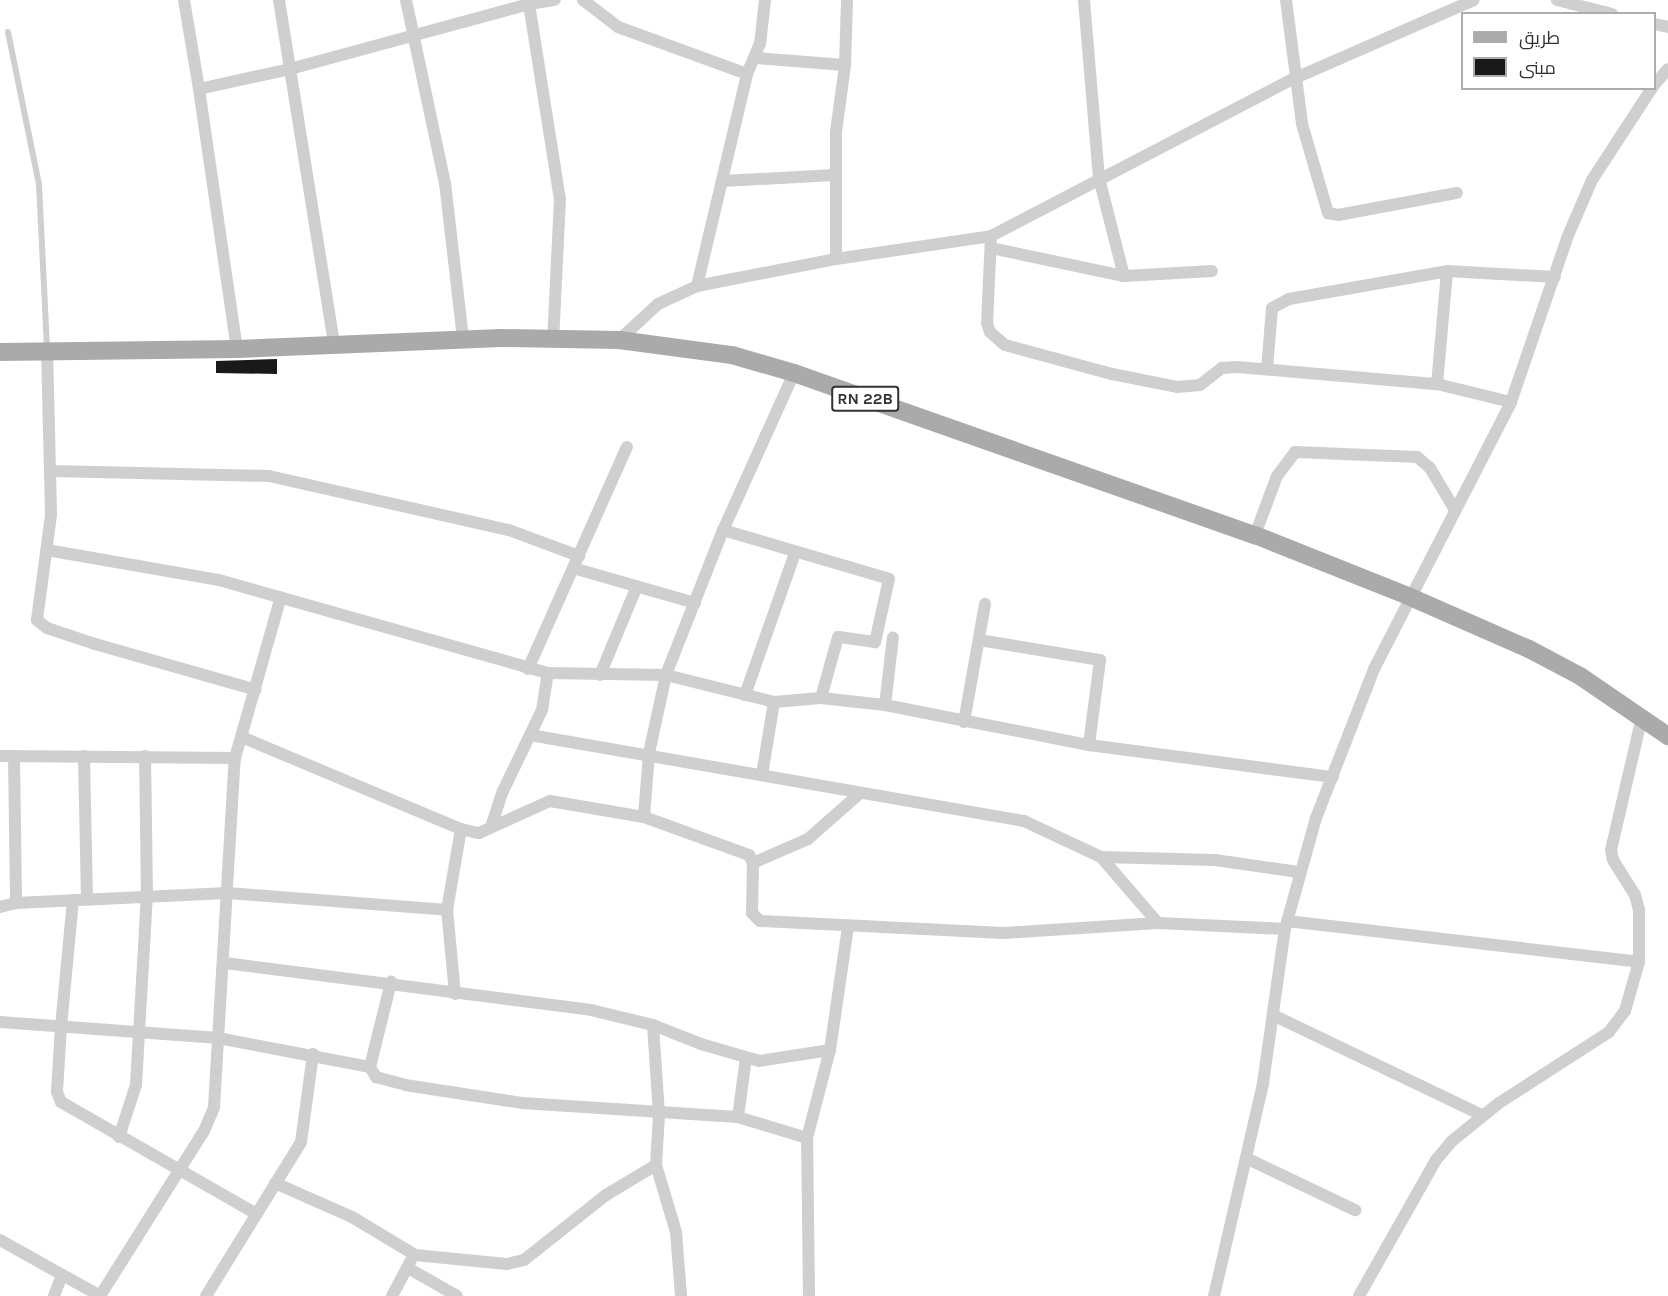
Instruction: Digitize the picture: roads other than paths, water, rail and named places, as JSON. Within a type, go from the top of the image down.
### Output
[{"type":"main road","name":"RN 22B","points":[[0,352],[47,349],[237,350],[463,339],[619,340],[688,347],[794,373],[1255,535],[1408,596],[1529,649],[1580,676],[1668,736]]},
{"type":"street","points":[[184,0],[237,350]]},
{"type":"street","points":[[279,0],[334,345]]},
{"type":"street","points":[[406,0],[446,183],[463,339]]},
{"type":"street","points":[[199,89],[290,69],[529,2],[555,0]]},
{"type":"street","points":[[583,0],[618,27],[747,75]]},
{"type":"street","points":[[697,286],[747,75],[754,58],[765,0]]},
{"type":"street","points":[[836,259],[834,175],[845,65],[847,0]]},
{"type":"street","points":[[1084,0],[1099,178],[1124,276]]},
{"type":"street","points":[[1286,0],[1293,78],[1316,181],[1328,213],[1338,215],[1457,193]]},
{"type":"street","points":[[991,242],[1099,178],[1293,78],[1470,0]]},
{"type":"street","points":[[1557,0],[1604,12]]},
{"type":"street","points":[[529,2],[560,199],[553,341]]},
{"type":"street","points":[[754,58],[845,65]]},
{"type":"street","points":[[1656,83],[1668,69]]},
{"type":"street","points":[[1215,1296],[1248,1159],[1275,1016],[1286,925],[1298,872],[1332,777],[1370,678],[1408,596],[1511,402],[1555,277],[1566,238],[1592,180],[1651,90]]},
{"type":"street","points":[[723,181],[834,175]]},
{"type":"street","points":[[991,242],[987,323],[996,340],[1005,345],[1113,374],[1178,387],[1200,385],[1229,367],[1437,384],[1511,402]]},
{"type":"street","points":[[619,340],[658,304],[697,286],[836,259],[991,242],[1124,276],[1212,271]]},
{"type":"street","points":[[1267,369],[1275,304],[1447,271],[1555,277]]},
{"type":"street","points":[[1437,384],[1447,271]]},
{"type":"street","points":[[47,349],[51,471],[46,550],[37,614],[47,628],[256,690]]},
{"type":"street","points":[[644,817],[649,753],[666,675],[723,530],[794,373]]},
{"type":"street","points":[[528,669],[627,447]]},
{"type":"street","points":[[1255,535],[1277,476],[1295,452],[1417,457],[1430,468],[1455,510]]},
{"type":"street","points":[[51,471],[269,476],[509,530],[579,556]]},
{"type":"street","points":[[723,530],[889,579],[875,642],[838,637],[822,698]]},
{"type":"street","points":[[46,550],[219,580],[548,674],[666,675],[774,702],[822,698],[885,705],[1089,746],[1332,777]]},
{"type":"street","points":[[746,695],[795,552]]},
{"type":"street","points":[[573,568],[695,603]]},
{"type":"street","points":[[600,675],[637,586]]},
{"type":"street","points":[[0,1240],[100,1296],[214,1107],[225,963],[235,758],[244,738],[281,597]]},
{"type":"street","points":[[964,722],[985,604]]},
{"type":"street","points":[[885,705],[893,637]]},
{"type":"street","points":[[979,640],[1100,660],[1089,746]]},
{"type":"street","points":[[491,827],[542,710],[548,674]]},
{"type":"street","points":[[762,775],[774,702]]},
{"type":"street","points":[[1359,1296],[1436,1160],[1482,1114],[1609,1032],[1625,1011],[1639,962],[1639,910],[1635,895],[1612,860],[1611,850],[1641,717]]},
{"type":"street","points":[[530,735],[649,753],[859,794],[1023,820],[1101,857],[1215,861],[1298,872]]},
{"type":"street","points":[[244,738],[461,829],[479,833],[542,802],[558,800],[644,817],[746,853],[753,863],[752,913],[756,919],[848,926],[1005,933],[1158,922],[1286,925],[1639,962]]},
{"type":"street","points":[[0,756],[235,758]]},
{"type":"street","points":[[14,756],[16,903]]},
{"type":"street","points":[[84,756],[87,899]]},
{"type":"street","points":[[119,1137],[136,1085],[147,896],[145,756]]},
{"type":"street","points":[[753,863],[808,839],[859,794]]},
{"type":"street","points":[[455,994],[447,910],[461,829]]},
{"type":"street","points":[[1101,857],[1158,922]]},
{"type":"street","points":[[0,907],[16,903],[228,892],[447,910]]},
{"type":"street","points":[[73,900],[57,1092],[61,1102],[255,1213]]},
{"type":"street","points":[[809,1296],[807,1138],[830,1050],[848,926]]},
{"type":"street","points":[[225,963],[391,982],[455,994],[591,1010],[653,1025],[746,1059],[786,1059],[830,1050]]},
{"type":"street","points":[[391,982],[370,1067],[376,1077],[415,1087],[522,1104],[738,1117],[807,1138]]},
{"type":"street","points":[[1275,1016],[1482,1114]]},
{"type":"street","points":[[0,1022],[218,1038],[313,1054],[370,1067]]},
{"type":"street","points":[[653,1025],[659,1114],[656,1166],[676,1232],[681,1296]]},
{"type":"street","points":[[206,1296],[255,1213],[301,1142],[313,1054]]},
{"type":"street","points":[[738,1117],[746,1059]]},
{"type":"street","points":[[1248,1159],[1355,1210]]},
{"type":"street","points":[[275,1183],[352,1217],[415,1255],[507,1264],[524,1260],[590,1207],[656,1166]]},
{"type":"street","points":[[392,1296],[415,1255]]},
{"type":"street","points":[[408,1268],[457,1296]]},
{"type":"street","points":[[54,1296],[62,1275]]},
{"type":"lane","points":[[8,32],[39,184],[47,349]]}]
